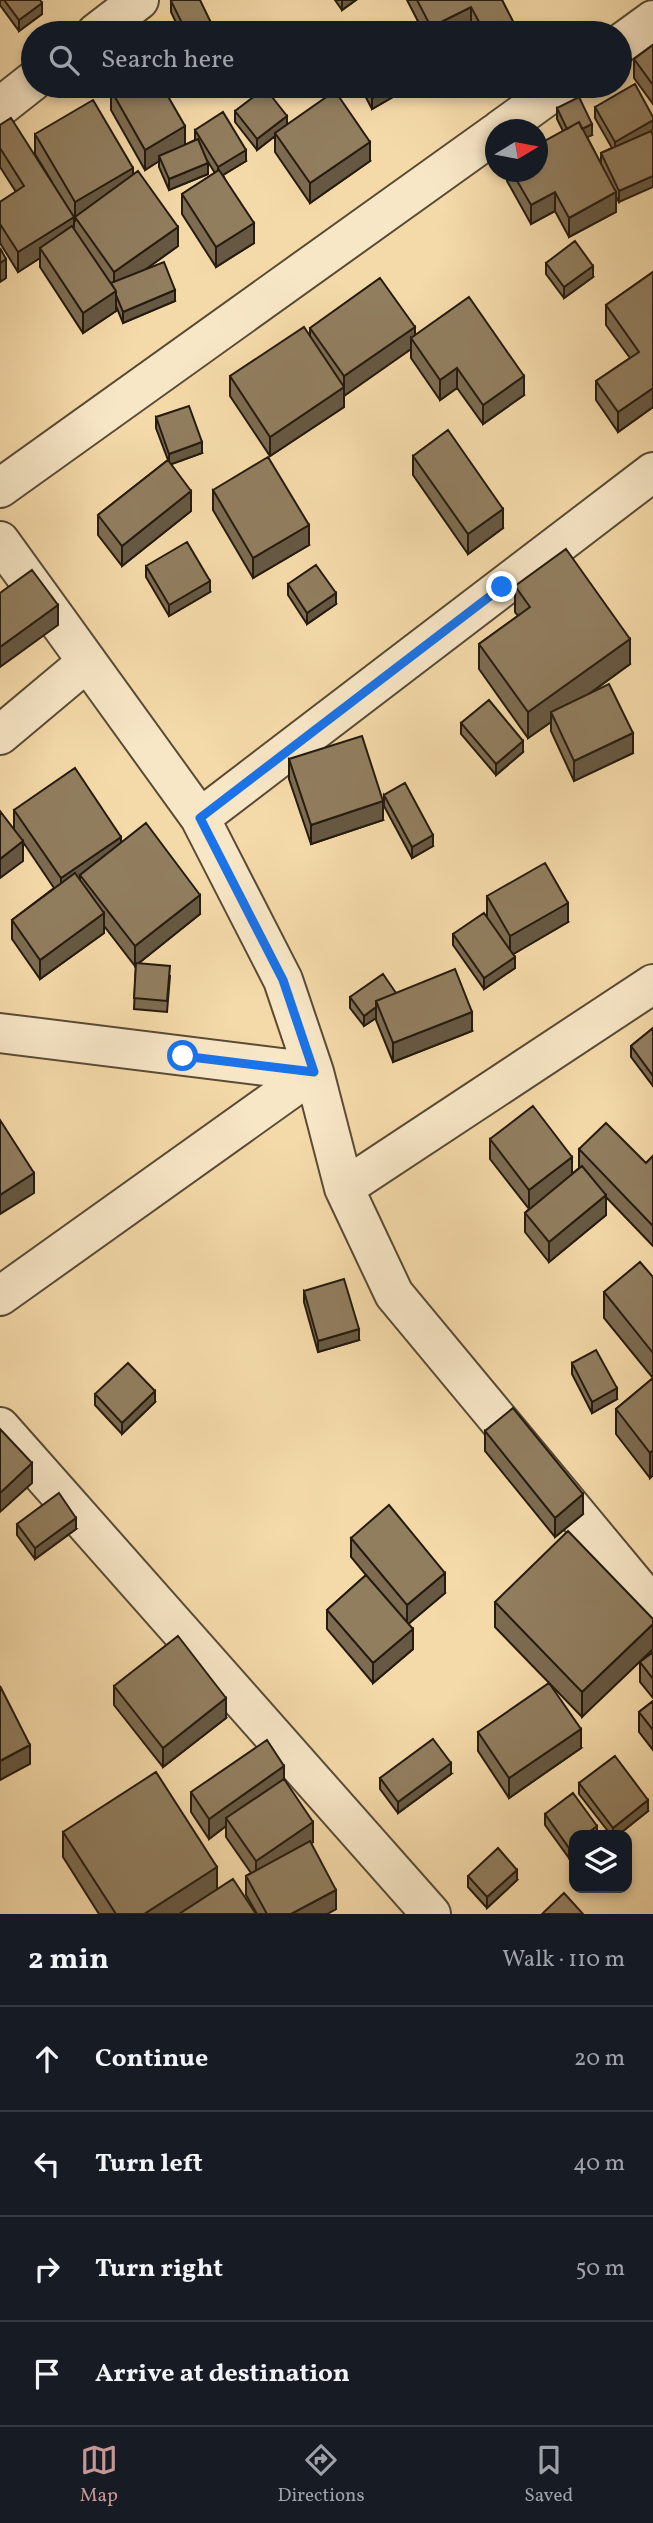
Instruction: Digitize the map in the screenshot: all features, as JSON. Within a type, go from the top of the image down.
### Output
[{"type":"street","points":[[112,21],[139,0]]},
{"type":"street","points":[[632,35],[653,20]]},
{"type":"street","points":[[0,107],[21,90]]},
{"type":"street","points":[[516,119],[545,98]]},
{"type":"street","points":[[0,488],[485,140]]},
{"type":"street","points":[[200,818],[653,472]]},
{"type":"street","points":[[0,541],[200,818],[283,980],[314,1072],[344,1188],[394,1294],[653,1606]]},
{"type":"street","points":[[0,735],[87,662]]},
{"type":"street","points":[[344,1188],[653,984]]},
{"type":"street","points":[[0,1033],[314,1072]]},
{"type":"street","points":[[0,1296],[314,1072]]},
{"type":"street","points":[[0,1427],[421,1911]]},
{"type":"building","points":[[4,0],[40,0],[42,3],[19,20]]},
{"type":"building","points":[[200,0],[210,21],[181,21],[171,1]]},
{"type":"building","points":[[417,0],[502,0],[513,21],[479,21],[471,7],[443,21],[428,21]]},
{"type":"building","points":[[653,45],[653,85],[634,59]]},
{"type":"building","points":[[635,84],[653,120],[615,142],[595,107],[611,98],[632,98],[632,86]]},
{"type":"building","points":[[116,98],[169,98],[185,126],[145,150]]},
{"type":"building","points":[[252,98],[273,98],[287,116],[257,139],[235,111]]},
{"type":"building","points":[[325,98],[340,98],[370,142],[310,183],[275,133]]},
{"type":"building","points":[[579,98],[592,124],[582,129],[579,122],[567,129],[557,108]]},
{"type":"building","points":[[93,100],[133,168],[75,202],[35,134]]},
{"type":"building","points":[[223,112],[246,150],[218,167],[195,130]]},
{"type":"building","points":[[11,118],[74,217],[18,252],[0,224],[0,202],[24,186],[0,148],[0,125]]},
{"type":"building","points":[[579,122],[616,192],[569,218],[555,192],[531,205],[518,182],[548,182],[548,139]]},
{"type":"building","points":[[651,131],[653,176],[619,191],[601,153]]},
{"type":"building","points":[[198,139],[208,163],[169,179],[159,156]]},
{"type":"building","points":[[219,170],[254,223],[216,247],[182,194]]},
{"type":"building","points":[[138,171],[178,227],[114,272],[75,217]]},
{"type":"building","points":[[72,226],[116,291],[83,313],[40,248]]},
{"type":"building","points":[[575,241],[593,266],[564,287],[546,263]]},
{"type":"building","points":[[0,248],[6,259],[0,263]]},
{"type":"building","points":[[164,262],[175,290],[123,312],[111,283]]},
{"type":"building","points":[[653,272],[653,388],[618,412],[596,381],[639,352],[606,305]]},
{"type":"building","points":[[380,278],[415,327],[344,376],[310,328]]},
{"type":"building","points":[[469,297],[524,376],[483,405],[457,368],[440,380],[411,338]]},
{"type":"building","points":[[304,327],[344,387],[270,437],[230,376]]},
{"type":"building","points":[[189,406],[202,442],[169,454],[156,417]]},
{"type":"building","points":[[448,430],[503,509],[468,534],[413,456]]},
{"type":"building","points":[[268,457],[309,525],[253,558],[213,490]]},
{"type":"building","points":[[168,460],[191,491],[122,546],[98,515]]},
{"type":"building","points":[[187,542],[210,581],[169,605],[146,566]]},
{"type":"building","points":[[566,549],[630,639],[528,712],[479,644],[530,607],[515,586]]},
{"type":"building","points":[[316,565],[336,593],[307,613],[288,584]]},
{"type":"building","points":[[32,570],[58,605],[0,647],[0,593]]},
{"type":"building","points":[[609,684],[633,733],[574,761],[551,712]]},
{"type":"building","points":[[489,700],[523,741],[496,764],[461,723]]},
{"type":"building","points":[[362,736],[383,801],[311,825],[289,759]]},
{"type":"building","points":[[75,768],[121,837],[61,878],[14,810]]},
{"type":"building","points":[[405,783],[433,835],[412,847],[384,795]]},
{"type":"building","points":[[0,811],[23,841],[0,859]]},
{"type":"building","points":[[146,823],[200,895],[135,946],[80,875]]},
{"type":"building","points":[[545,863],[568,903],[510,936],[487,896]]},
{"type":"building","points":[[75,873],[104,913],[40,960],[12,920]]},
{"type":"building","points":[[484,913],[515,957],[484,978],[453,934]]},
{"type":"building","points":[[136,963],[170,966],[167,1001],[134,998]]},
{"type":"building","points":[[455,969],[472,1012],[393,1043],[376,1001]]},
{"type":"building","points":[[383,974],[396,993],[376,1001],[376,1007],[364,1016],[350,997]]},
{"type":"building","points":[[653,1028],[653,1076],[631,1046]]},
{"type":"building","points":[[533,1106],[572,1157],[529,1190],[490,1139]]},
{"type":"building","points":[[0,1120],[34,1173],[0,1195]]},
{"type":"building","points":[[606,1123],[646,1163],[653,1156],[653,1226],[579,1149]]},
{"type":"building","points":[[582,1166],[606,1195],[549,1242],[525,1213]]},
{"type":"building","points":[[640,1262],[653,1277],[653,1353],[604,1292]]},
{"type":"building","points":[[344,1279],[359,1329],[318,1341],[304,1291]]},
{"type":"building","points":[[596,1350],[617,1388],[592,1402],[572,1363]]},
{"type":"building","points":[[128,1363],[155,1391],[122,1423],[95,1394]]},
{"type":"building","points":[[653,1378],[653,1450],[650,1453],[616,1409]]},
{"type":"building","points":[[513,1408],[583,1494],[555,1518],[485,1431]]},
{"type":"building","points":[[0,1429],[32,1463],[0,1493]]},
{"type":"building","points":[[59,1493],[76,1518],[35,1548],[17,1524]]},
{"type":"building","points":[[389,1505],[445,1573],[407,1605],[351,1538]]},
{"type":"building","points":[[568,1531],[653,1619],[653,1624],[582,1692],[495,1602]]},
{"type":"building","points":[[366,1575],[413,1629],[373,1663],[327,1610]]},
{"type":"building","points":[[178,1636],[226,1698],[163,1748],[114,1686]]},
{"type":"building","points":[[653,1652],[653,1679],[640,1662]]},
{"type":"building","points":[[549,1683],[581,1729],[509,1778],[478,1732]]},
{"type":"building","points":[[0,1686],[30,1745],[0,1761]]},
{"type":"building","points":[[653,1701],[653,1730],[639,1712]]},
{"type":"building","points":[[433,1739],[451,1763],[398,1802],[380,1778]]},
{"type":"building","points":[[267,1740],[284,1766],[209,1819],[191,1792]]},
{"type":"building","points":[[615,1756],[648,1800],[613,1828],[579,1783]]},
{"type":"building","points":[[156,1772],[217,1867],[144,1914],[116,1914],[63,1832]]},
{"type":"building","points":[[284,1779],[313,1822],[256,1861],[226,1818]]},
{"type":"building","points":[[573,1793],[597,1826],[592,1830],[569,1830],[569,1848],[545,1814]]},
{"type":"building","points":[[310,1841],[336,1890],[291,1914],[267,1914],[246,1876]]},
{"type":"building","points":[[498,1848],[517,1870],[487,1897],[468,1876]]},
{"type":"building","points":[[233,1879],[256,1914],[179,1914]]},
{"type":"building","points":[[564,1893],[583,1914],[542,1914]]},
{"type":"route","points":[[183,1056],[314,1072],[283,980],[200,818],[502,587]]}]
